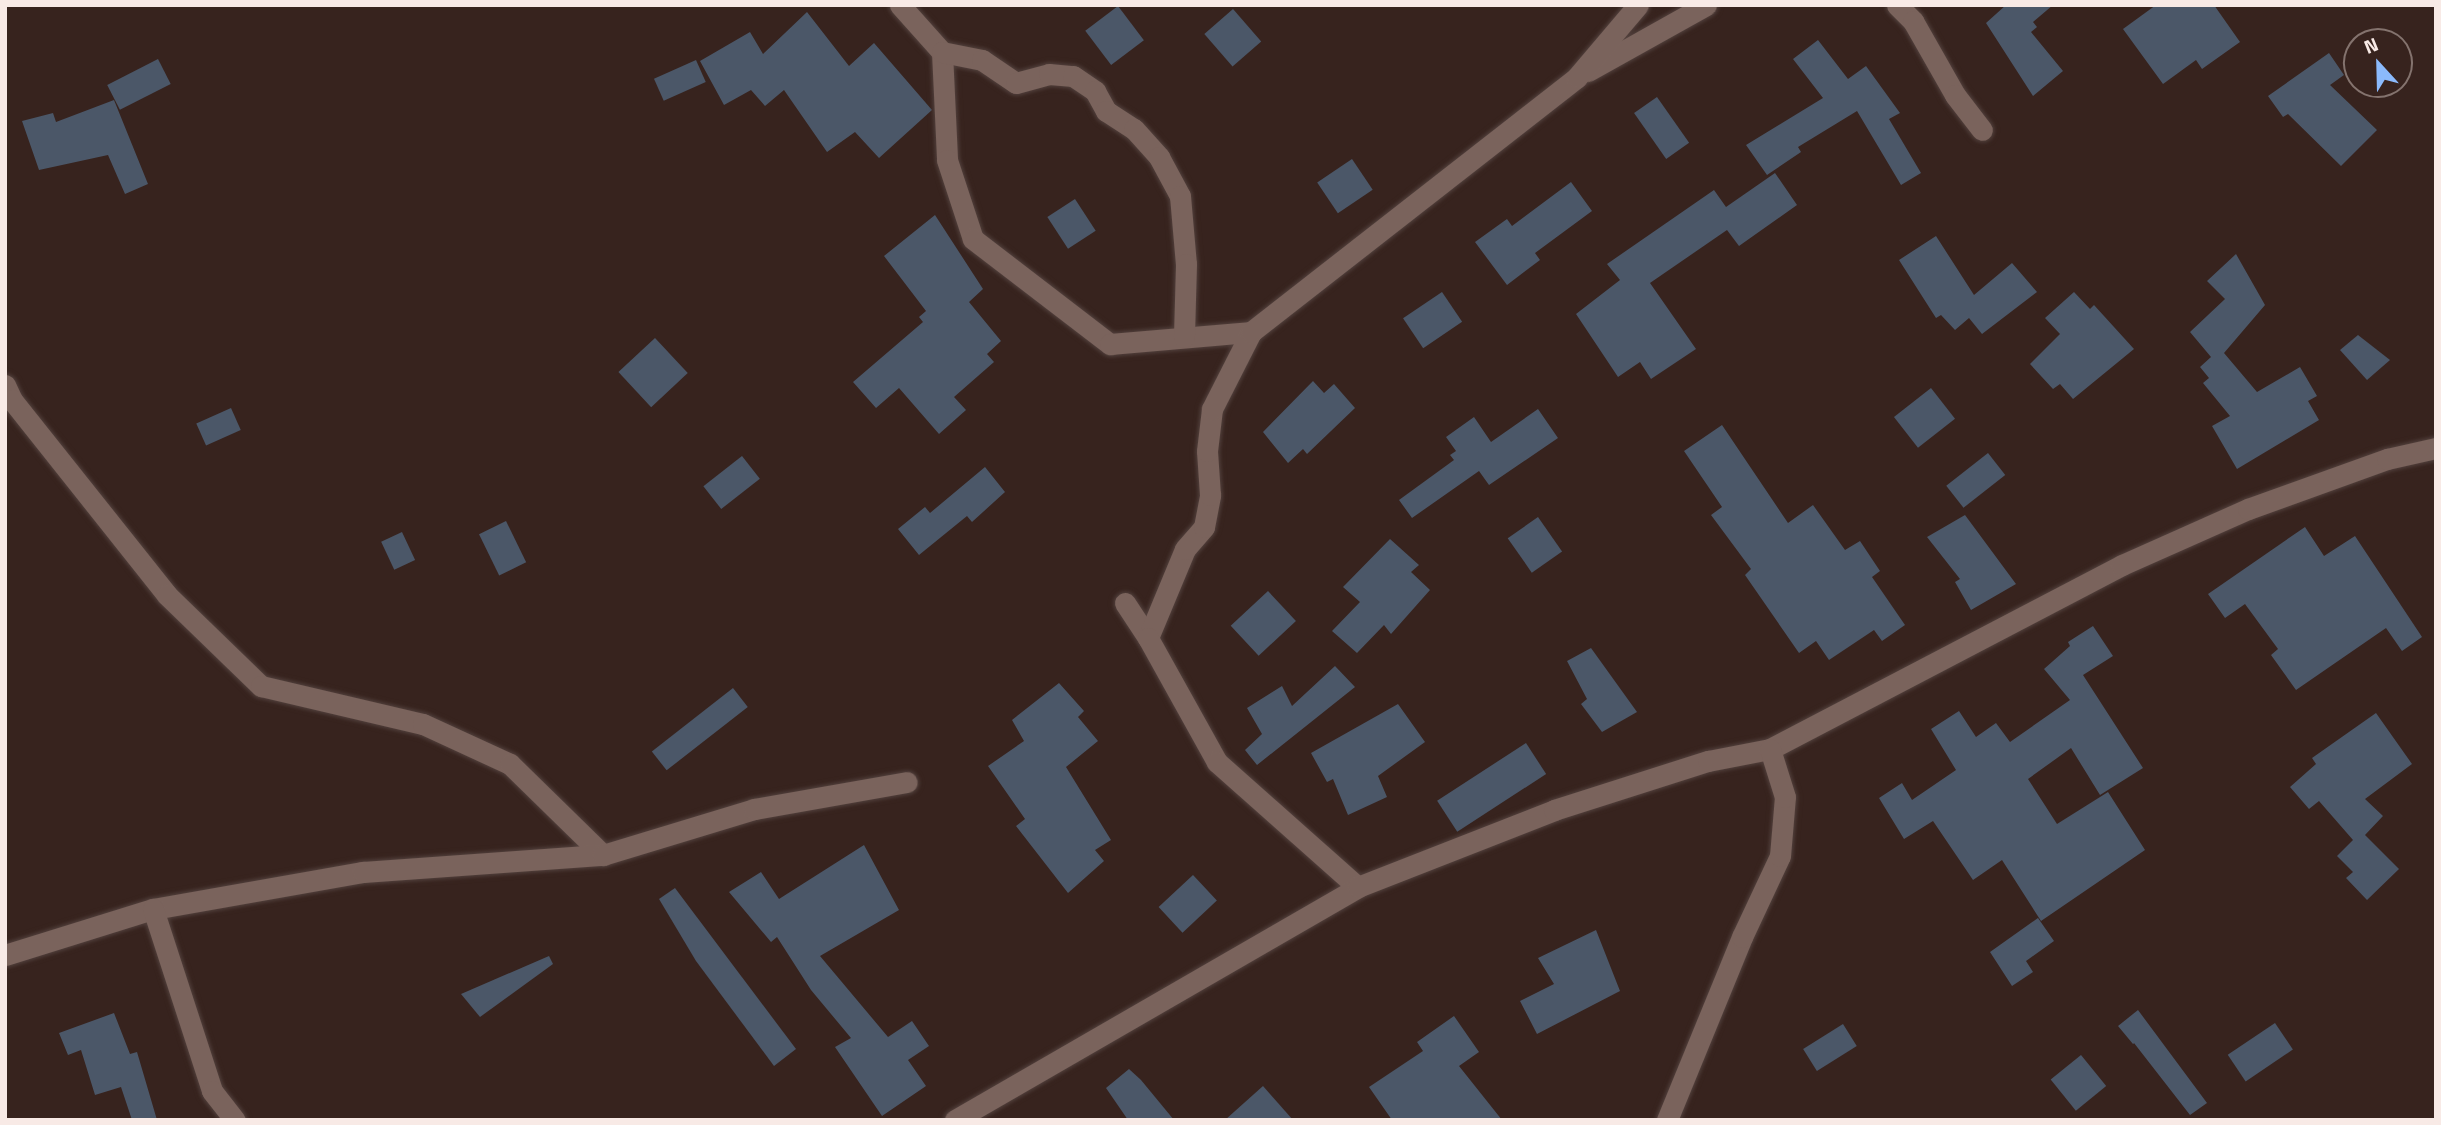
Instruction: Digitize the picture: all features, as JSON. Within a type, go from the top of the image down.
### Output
[{"type":"street","points":[[900,5],[942,52],[982,60],[1016,83],[1049,74],[1073,76],[1095,91],[1106,111],[1134,129],[1159,157],[1180,196],[1186,264],[1184,337]]},
{"type":"street","points":[[1577,76],[1639,5]]},
{"type":"street","points":[[1148,638],[1185,549],[1203,527],[1210,495],[1207,451],[1212,409],[1251,332],[1577,76],[1706,5]]},
{"type":"street","points":[[1897,5],[1913,21],[1955,95],[1982,130]]},
{"type":"street","points":[[942,52],[947,160],[973,239],[1110,344],[1251,332]]},
{"type":"street","points":[[5,384],[12,401],[167,595],[261,686],[423,724],[510,764],[603,855]]},
{"type":"street","points":[[955,1120],[1358,887],[1554,810],[1708,761],[1770,749],[2122,565],[2248,509],[2387,459],[2436,448]]},
{"type":"street","points":[[1125,603],[1148,638],[1217,762],[1358,887]]},
{"type":"street","points":[[1667,1120],[1742,937],[1780,856],[1785,797],[1770,749]]},
{"type":"street","points":[[5,955],[153,909],[363,872],[603,855],[754,809],[907,782]]},
{"type":"street","points":[[153,909],[212,1091],[235,1120]]},
{"type":"building","points":[[2006,5],[2053,5],[2033,22],[2037,27],[2031,32],[2063,71],[2033,96],[1986,23]]},
{"type":"building","points":[[2156,5],[2214,5],[2240,42],[2202,69],[2196,60],[2163,84],[2123,29]]},
{"type":"building","points":[[1118,6],[1144,40],[1111,65],[1085,31]]},
{"type":"building","points":[[1233,9],[1261,41],[1233,66],[1204,34]]},
{"type":"building","points":[[807,12],[849,66],[874,43],[932,110],[879,158],[855,132],[827,152],[784,90],[765,106],[751,90],[724,105],[700,61],[750,32],[763,54]]},
{"type":"building","points":[[1818,40],[1848,79],[1866,66],[1900,113],[1889,119],[1921,173],[1901,185],[1857,111],[1798,147],[1801,152],[1767,175],[1746,145],[1823,98],[1793,59]]},
{"type":"building","points":[[2329,53],[2343,74],[2330,85],[2377,130],[2341,166],[2288,114],[2283,117],[2268,96]]},
{"type":"building","points":[[158,59],[171,84],[120,110],[107,85]]},
{"type":"building","points":[[696,60],[706,82],[664,101],[654,79]]},
{"type":"building","points":[[1657,97],[1689,143],[1666,159],[1634,113]]},
{"type":"building","points":[[114,100],[148,184],[125,194],[108,155],[39,170],[22,121],[53,113],[56,122]]},
{"type":"building","points":[[1352,159],[1373,190],[1338,213],[1317,182]]},
{"type":"building","points":[[1775,173],[1797,205],[1739,246],[1727,230],[1650,283],[1696,349],[1651,379],[1640,362],[1618,377],[1576,314],[1620,280],[1607,264],[1714,190],[1726,207]]},
{"type":"building","points":[[1571,182],[1592,211],[1535,253],[1540,260],[1507,285],[1475,242],[1507,219],[1512,226]]},
{"type":"building","points":[[1075,199],[1096,231],[1068,249],[1047,217]]},
{"type":"building","points":[[935,215],[983,289],[969,302],[1001,341],[987,354],[994,362],[954,397],[966,410],[939,434],[899,388],[876,408],[853,382],[923,322],[919,317],[926,311],[884,256]]},
{"type":"building","points":[[1936,236],[1974,295],[2012,263],[2037,292],[1982,334],[1969,318],[1955,330],[1941,315],[1936,318],[1899,260]]},
{"type":"building","points":[[2236,254],[2265,305],[2224,353],[2257,392],[2300,367],[2317,396],[2308,401],[2319,420],[2237,469],[2212,426],[2230,416],[2203,383],[2209,378],[2200,367],[2211,357],[2190,332],[2225,299],[2207,281]]},
{"type":"building","points":[[1442,292],[1462,322],[1423,348],[1403,318]]},
{"type":"building","points":[[2074,292],[2090,309],[2094,305],[2134,349],[2073,399],[2060,384],[2053,389],[2030,364],[2060,334],[2045,318]]},
{"type":"building","points":[[2358,335],[2390,360],[2367,380],[2340,350]]},
{"type":"building","points":[[655,338],[688,373],[651,407],[618,372]]},
{"type":"building","points":[[1313,381],[1324,393],[1334,384],[1355,408],[1307,454],[1303,449],[1288,463],[1263,432]]},
{"type":"building","points":[[1931,388],[1955,419],[1918,448],[1894,417]]},
{"type":"building","points":[[231,408],[241,430],[206,445],[196,423]]},
{"type":"building","points":[[1538,409],[1558,438],[1489,485],[1479,471],[1412,518],[1399,500],[1454,460],[1450,455],[1456,451],[1446,437],[1474,417],[1491,442]]},
{"type":"building","points":[[1722,425],[1788,523],[1813,505],[1845,550],[1860,541],[1880,571],[1872,577],[1905,625],[1882,641],[1874,630],[1829,660],[1816,641],[1799,653],[1745,575],[1751,569],[1711,515],[1722,507],[1684,451]]},
{"type":"building","points":[[1988,453],[2005,475],[1963,508],[1946,486]]},
{"type":"building","points":[[742,456],[760,479],[721,509],[703,486]]},
{"type":"building","points":[[985,467],[1005,492],[972,522],[967,516],[919,555],[898,529],[925,507],[930,513]]},
{"type":"building","points":[[1965,515],[2016,584],[1971,610],[1955,582],[1960,579],[1927,537]]},
{"type":"building","points":[[1538,517],[1562,551],[1532,573],[1508,538]]},
{"type":"building","points":[[506,521],[526,562],[499,575],[479,534]]},
{"type":"building","points":[[2305,527],[2324,556],[2355,536],[2422,637],[2402,651],[2386,628],[2296,690],[2271,655],[2278,649],[2245,604],[2225,618],[2208,594]]},
{"type":"building","points":[[402,532],[415,560],[394,570],[381,542]]},
{"type":"building","points":[[1390,539],[1419,565],[1411,572],[1430,590],[1391,634],[1384,625],[1357,653],[1332,631],[1360,602],[1343,587]]},
{"type":"building","points":[[1268,591],[1296,621],[1259,656],[1231,626]]},
{"type":"building","points":[[2093,626],[2113,656],[2083,675],[2143,768],[2100,795],[2071,748],[2028,779],[2057,824],[2108,792],[2145,850],[2041,921],[2002,860],[1973,880],[1933,821],[1904,839],[1879,798],[1902,783],[1912,800],[1956,770],[1931,729],[1959,711],[1976,737],[1996,723],[2010,742],[2070,700],[2044,669],[2070,646],[2068,642]]},
{"type":"building","points":[[1591,648],[1637,712],[1602,732],[1581,704],[1587,699],[1567,661]]},
{"type":"building","points":[[1335,666],[1355,687],[1257,765],[1245,750],[1262,734],[1247,708],[1282,686],[1292,706]]},
{"type":"building","points":[[1059,683],[1084,711],[1078,717],[1098,741],[1066,767],[1111,840],[1095,850],[1104,861],[1068,893],[1016,826],[1025,819],[988,766],[1024,741],[1012,720]]},
{"type":"building","points":[[733,688],[748,707],[667,770],[652,751]]},
{"type":"building","points":[[1398,704],[1425,742],[1378,776],[1387,797],[1348,815],[1333,779],[1327,782],[1311,753]]},
{"type":"building","points":[[2376,713],[2412,764],[2365,799],[2383,816],[2365,835],[2399,869],[2367,900],[2346,878],[2353,872],[2337,856],[2353,840],[2319,801],[2309,809],[2290,787],[2316,764],[2312,758]]},
{"type":"building","points":[[1526,743],[1546,774],[1457,832],[1437,801]]},
{"type":"building","points":[[864,845],[899,910],[820,956],[888,1037],[912,1021],[929,1046],[908,1060],[926,1086],[882,1116],[835,1047],[851,1038],[811,990],[777,937],[771,942],[729,892],[761,872],[779,899]]},
{"type":"building","points":[[1193,875],[1217,901],[1182,933],[1159,907]]},
{"type":"building","points":[[675,888],[796,1049],[774,1066],[696,961],[659,899]]},
{"type":"building","points":[[2038,918],[2054,941],[2026,961],[2033,972],[2012,986],[1990,952]]},
{"type":"building","points":[[1596,930],[1620,991],[1537,1034],[1520,1001],[1554,984],[1538,958]]},
{"type":"building","points":[[549,956],[553,964],[480,1017],[461,994]]},
{"type":"building","points":[[2138,1010],[2207,1103],[2190,1115],[2118,1026]]},
{"type":"building","points":[[114,1013],[130,1054],[137,1052],[157,1120],[132,1120],[121,1087],[95,1095],[81,1050],[68,1055],[59,1033]]},
{"type":"building","points":[[1454,1016],[1479,1052],[1459,1066],[1502,1120],[1392,1120],[1369,1087],[1423,1051],[1417,1042]]},
{"type":"building","points":[[2275,1023],[2293,1050],[2246,1081],[2228,1055]]},
{"type":"building","points":[[1843,1024],[1857,1046],[1817,1071],[1803,1049]]},
{"type":"building","points":[[2081,1055],[2106,1086],[2076,1111],[2051,1080]]},
{"type":"building","points":[[1129,1069],[1174,1120],[1128,1120],[1106,1088]]},
{"type":"building","points":[[1263,1086],[1293,1120],[1225,1120]]}]
